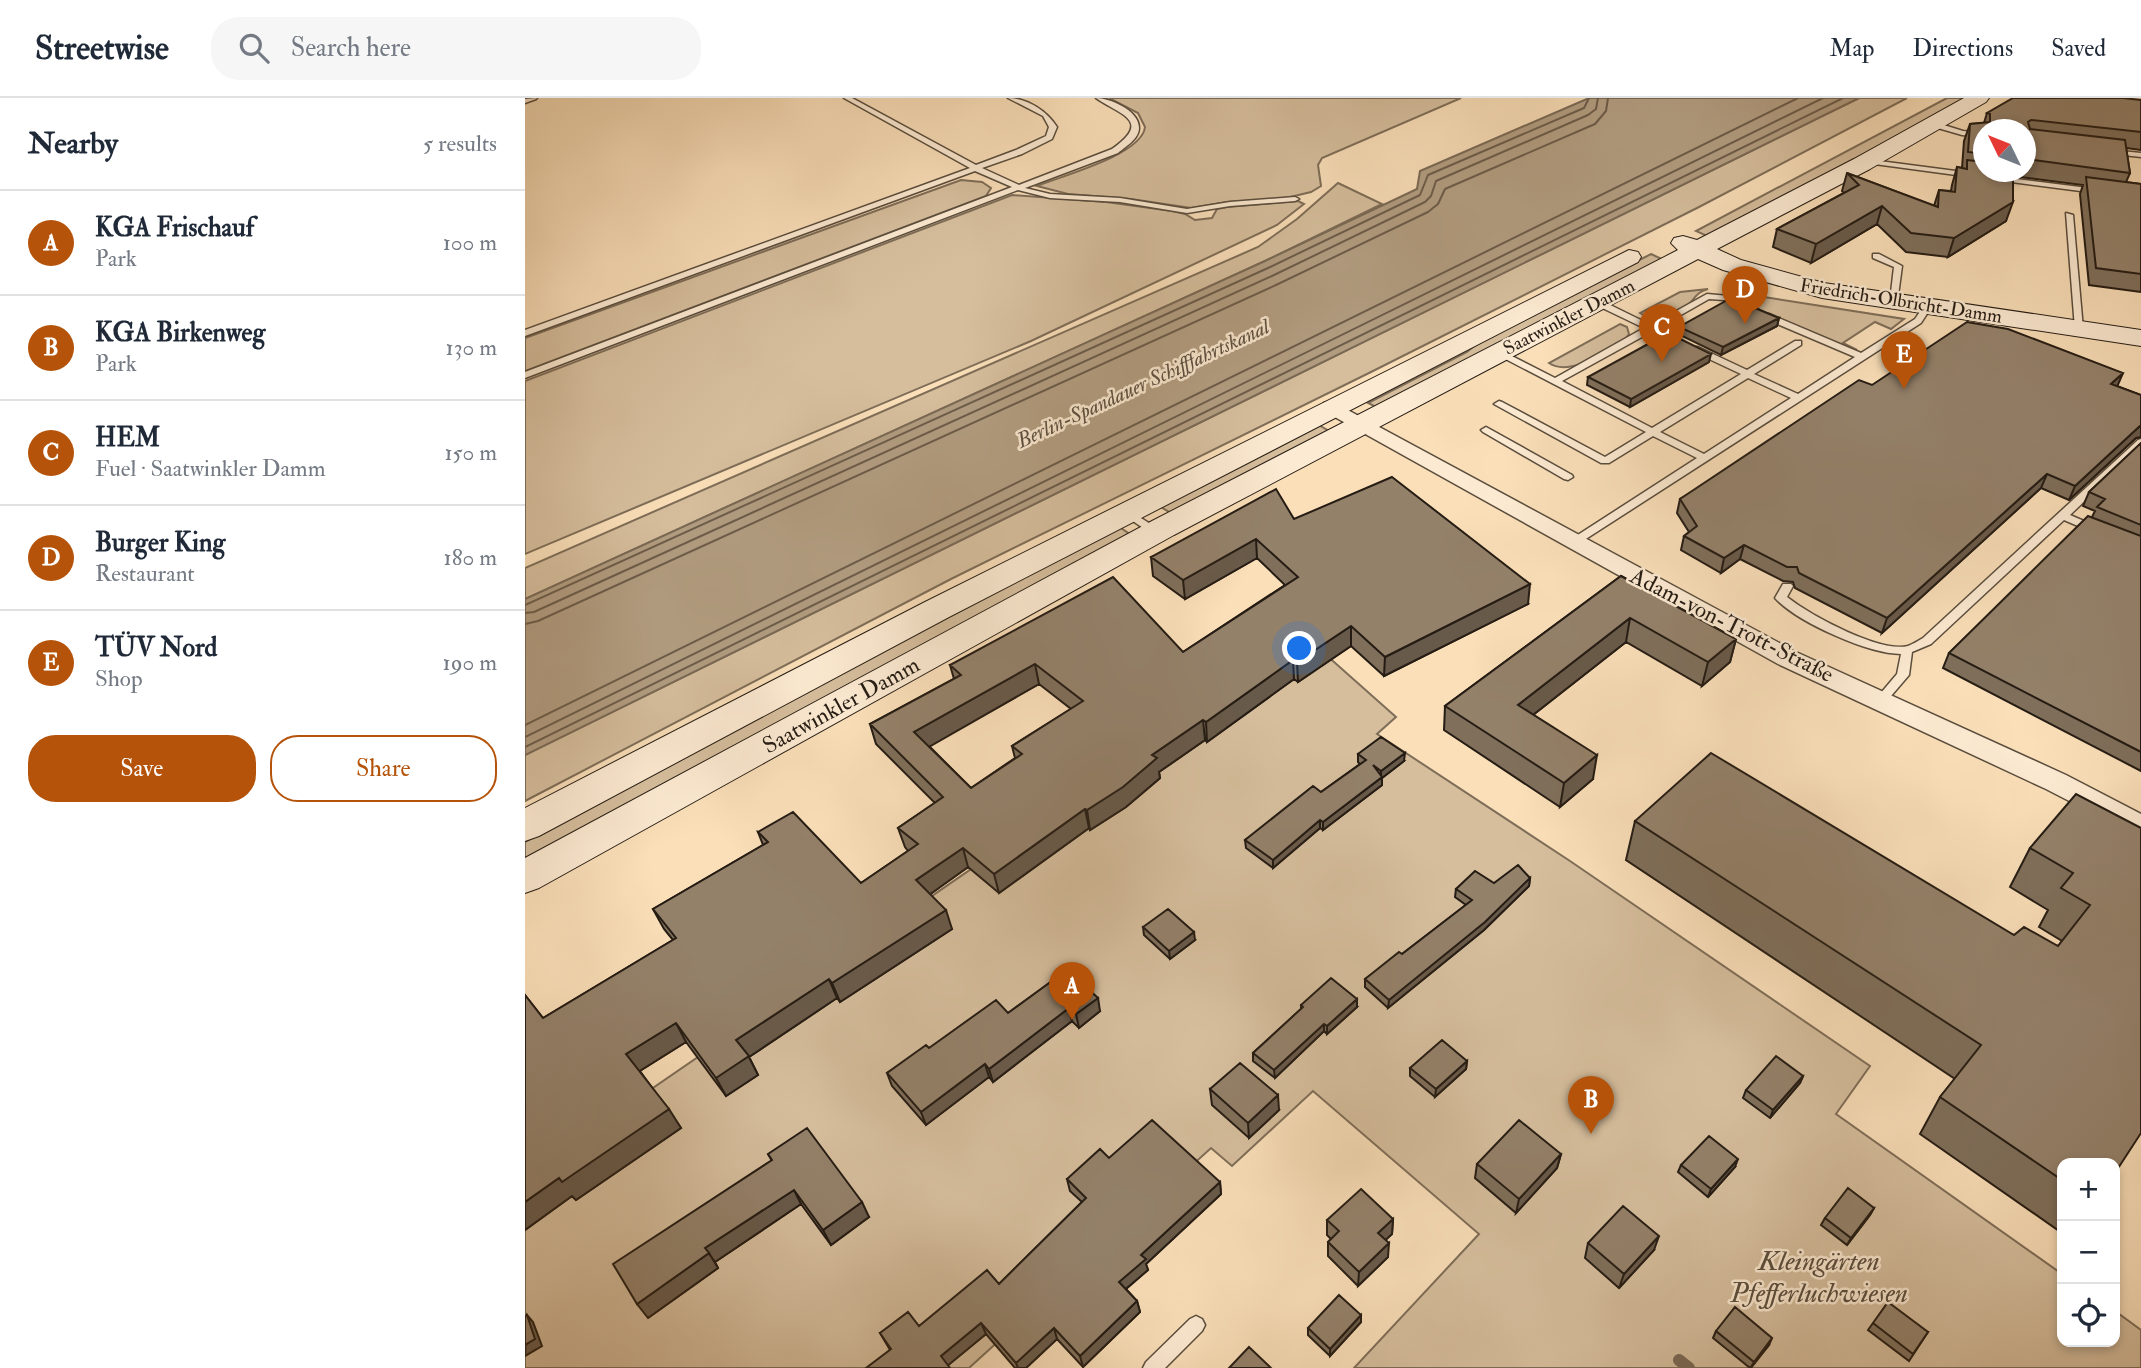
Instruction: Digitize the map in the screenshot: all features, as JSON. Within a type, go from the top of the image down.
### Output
[{"type":"main road","name":"Saatwinkler Damm","points":[[525,877],[1156,532],[1867,161],[1979,98]]},
{"type":"main road","name":"Saatwinkler Damm","points":[[525,826],[717,722],[1125,511],[1701,221]]},
{"type":"main road","name":"Friedrich-Olbricht-Damm","points":[[1658,243],[1697,250],[1776,279],[1822,290],[2141,338]]},
{"type":"street","name":"Adam-von-Trott-Straße","points":[[1331,407],[1787,658],[2056,782],[2141,827]]},
{"type":"lane","points":[[525,100],[534,98]]},
{"type":"lane","points":[[847,98],[1019,189],[1050,196],[1120,201],[1187,211],[1230,204],[1295,199]]},
{"type":"lane","points":[[525,333],[1019,152],[1049,137],[1053,127],[1046,115],[1011,98]]},
{"type":"lane","points":[[525,375],[1115,151],[1129,142],[1137,126],[1132,117],[1121,108],[1098,98]]},
{"type":"lane","points":[[1934,124],[1973,134]]},
{"type":"lane","points":[[2102,150],[2141,155]]},
{"type":"lane","points":[[1867,161],[2101,191]]},
{"type":"lane","points":[[2069,215],[2079,328]]},
{"type":"lane","points":[[1877,256],[1898,265],[1894,301]]},
{"type":"lane","points":[[1554,382],[1707,297],[1718,295],[1732,298],[1743,306],[1862,357]]},
{"type":"lane","points":[[1597,302],[1798,398]]},
{"type":"lane","points":[[1574,542],[1918,321],[1928,306]]},
{"type":"lane","points":[[1499,404],[1605,461],[1798,343]]},
{"type":"lane","points":[[1499,353],[1704,458]]},
{"type":"lane","points":[[1486,430],[1568,477]]},
{"type":"lane","points":[[1787,586],[1781,598],[1792,608],[1824,626],[1878,647],[1907,650],[1927,641],[2141,442]]},
{"type":"lane","points":[[1125,511],[1156,532]]},
{"type":"lane","points":[[2063,516],[2108,535]]},
{"type":"lane","points":[[1881,700],[1903,675],[1907,650]]},
{"type":"lane","points":[[1152,1368],[1196,1325]]},
{"type":"green space","points":[[1109,98],[1461,98],[1322,158],[1318,165],[1321,186],[1311,192],[1286,198],[1191,208],[1131,199],[1068,194],[1037,186],[1116,155],[1140,137],[1145,127],[1138,113]]},
{"type":"green space","points":[[1859,98],[1907,98],[1699,207],[951,579],[525,801],[525,755]]},
{"type":"green space","points":[[1947,98],[1967,98],[1709,237],[1696,231]]},
{"type":"green space","points":[[961,180],[982,182],[991,188],[986,196],[525,371],[525,338]]},
{"type":"green space","points":[[1338,183],[1382,204],[1265,261],[525,599],[525,568],[1258,247],[1297,219]]},
{"type":"green space","points":[[1012,195],[1106,202],[1172,211],[1195,220],[1212,218],[1217,209],[1227,207],[1298,201],[1304,204],[1277,225],[1031,341],[525,554],[525,381]]},
{"type":"green space","points":[[1651,254],[1664,260],[1376,407],[1368,403],[1467,352],[1479,342]]},
{"type":"green space","points":[[1708,289],[1673,313],[1652,317],[1640,313],[1680,292]]},
{"type":"green space","points":[[1744,295],[1904,319],[1891,329],[1875,322],[1843,343],[1857,350],[1854,350],[1760,310]]},
{"type":"green space","points":[[1620,324],[1627,327],[1629,334],[1599,355],[1568,367],[1549,363]]},
{"type":"green space","points":[[1317,424],[1329,431],[1171,513],[1159,506]]},
{"type":"green space","points":[[1118,526],[1131,535],[525,861],[525,842]]},
{"type":"green space","name":"Kleingärten Pfefferluchwiesen","points":[[1307,638],[1396,717],[1377,734],[1570,861],[1870,1066],[1836,1114],[2057,1270],[2057,1347],[2120,1347],[2120,1315],[2141,1330],[2141,1368],[1354,1368],[1479,1234],[1313,1091],[1232,1166],[1211,1148],[969,1368],[525,1368],[525,1176]]},
{"type":"water","name":"Berlin-Spandauer Schifffahrtskanal","points":[[1589,98],[1859,98],[525,755],[525,599],[1265,261],[1417,189],[1420,171]]},
{"type":"building","points":[[2013,98],[2141,100],[2141,132],[2036,119],[1990,119],[1990,114],[1987,113]]},
{"type":"building","points":[[1970,124],[1973,124],[1973,153],[1968,152]]},
{"type":"building","points":[[2036,130],[2125,140],[2130,173],[2036,160]]},
{"type":"building","points":[[1967,160],[1973,161],[1973,182],[2013,182],[2013,202],[1954,238],[1911,233],[1882,206],[1816,244],[1777,229],[1859,185],[1847,173],[1938,207],[1939,190],[1955,192],[1957,167],[1967,169]]},
{"type":"building","points":[[2086,177],[2141,184],[2141,274],[2096,268]]},
{"type":"building","points":[[1731,298],[1779,318],[1723,347],[1679,327]]},
{"type":"building","points":[[1967,322],[2008,329],[2123,373],[2111,384],[2141,395],[2141,425],[2075,486],[2047,474],[1887,618],[1799,573],[1797,567],[1787,567],[1744,545],[1724,558],[1684,536],[1697,526],[1680,499],[1859,380],[1872,385]]},
{"type":"building","points":[[1668,333],[1711,354],[1631,399],[1588,377]]},
{"type":"building","points":[[2141,443],[2141,525],[2097,507],[2105,499],[2089,492]]},
{"type":"building","points":[[1392,477],[1530,584],[1385,657],[1351,626],[1297,662],[1293,660],[1206,722],[1203,720],[1152,755],[1157,758],[1123,787],[1085,809],[994,874],[963,848],[916,880],[946,910],[832,983],[829,979],[736,1040],[749,1056],[716,1078],[676,1023],[626,1054],[669,1109],[562,1182],[559,1178],[525,1202],[525,995],[543,1018],[676,938],[653,909],[768,842],[758,832],[793,812],[861,883],[918,844],[898,828],[943,797],[870,724],[961,675],[950,665],[1113,577],[1183,652],[1298,577],[1256,539],[1183,580],[1151,557],[1276,489],[1294,519]],"holes":[[[1035,664],[1083,701],[1012,746],[1022,754],[971,788],[914,732]]]},
{"type":"building","points":[[2088,516],[2141,536],[2141,752],[1949,653]]},
{"type":"building","points":[[1621,576],[1736,639],[1708,662],[1630,618],[1518,705],[1597,755],[1564,783],[1445,706]]},
{"type":"building","points":[[1381,737],[1405,753],[1381,771],[1373,765],[1382,777],[1323,822],[1320,820],[1273,860],[1245,840],[1313,786],[1321,792],[1366,760],[1358,754]]},
{"type":"building","points":[[1711,753],[2014,935],[2024,927],[2058,946],[2090,905],[2061,888],[2073,873],[2030,848],[2076,794],[2141,828],[2141,1133],[2120,1165],[2120,1158],[2057,1158],[2057,1177],[1940,1097],[1981,1045],[1635,821]]},
{"type":"building","points":[[1518,865],[1530,878],[1485,922],[1389,1000],[1365,979],[1472,900],[1456,889],[1475,871],[1494,883]]},
{"type":"building","points":[[1168,909],[1194,932],[1169,951],[1143,927]]},
{"type":"building","points":[[1067,970],[1098,998],[1076,1014],[1069,1008],[989,1069],[985,1064],[921,1112],[887,1073],[926,1045],[929,1048],[996,1000],[1008,1013]]},
{"type":"building","points":[[1331,978],[1357,999],[1327,1026],[1324,1024],[1274,1070],[1253,1053]]},
{"type":"building","points":[[1442,1040],[1467,1061],[1436,1089],[1410,1068]]},
{"type":"building","points":[[1776,1056],[1803,1076],[1773,1110],[1746,1090]]},
{"type":"building","points":[[1240,1063],[1278,1095],[1248,1123],[1210,1089]]},
{"type":"building","points":[[1152,1120],[1220,1182],[1141,1255],[1146,1259],[1119,1282],[1137,1301],[1080,1356],[1054,1328],[1016,1363],[981,1323],[941,1356],[950,1368],[866,1368],[891,1349],[880,1333],[908,1312],[919,1326],[987,1270],[999,1284],[1086,1198],[1067,1179],[1100,1149],[1109,1158]]},
{"type":"building","points":[[1519,1120],[1561,1154],[1519,1199],[1477,1164]]},
{"type":"building","points":[[807,1128],[862,1202],[823,1230],[794,1190],[705,1248],[709,1253],[637,1304],[613,1264],[772,1160],[768,1154]]},
{"type":"building","points":[[1709,1136],[1738,1159],[1711,1189],[1681,1165]]},
{"type":"building","points":[[1848,1188],[1874,1208],[1851,1238],[1825,1218]]},
{"type":"building","points":[[1361,1189],[1393,1219],[1378,1233],[1389,1243],[1359,1272],[1328,1242],[1339,1231],[1327,1220]]},
{"type":"building","points":[[1623,1206],[1659,1236],[1624,1274],[1588,1243]]},
{"type":"building","points":[[1339,1295],[1361,1315],[1330,1349],[1308,1328]]},
{"type":"building","points":[[1888,1302],[1928,1332],[1913,1354],[1873,1323]]},
{"type":"building","points":[[1735,1307],[1772,1338],[1754,1362],[1716,1331]]},
{"type":"building","points":[[527,1315],[535,1339],[525,1345],[525,1316]]},
{"type":"building","points":[[1249,1347],[1271,1368],[1229,1368]]},
{"type":"waterway","points":[[1679,1360],[1689,1368]]},
{"type":"place","name":"Burger King","points":[[1745,324]]},
{"type":"place","name":"HEM","points":[[1662,362]]},
{"type":"place","name":"TÜV Nord","points":[[1904,389]]},
{"type":"place","name":"KGA Frischauf","points":[[1072,1020]]},
{"type":"place","name":"KGA Birkenweg","points":[[1591,1134]]}]
